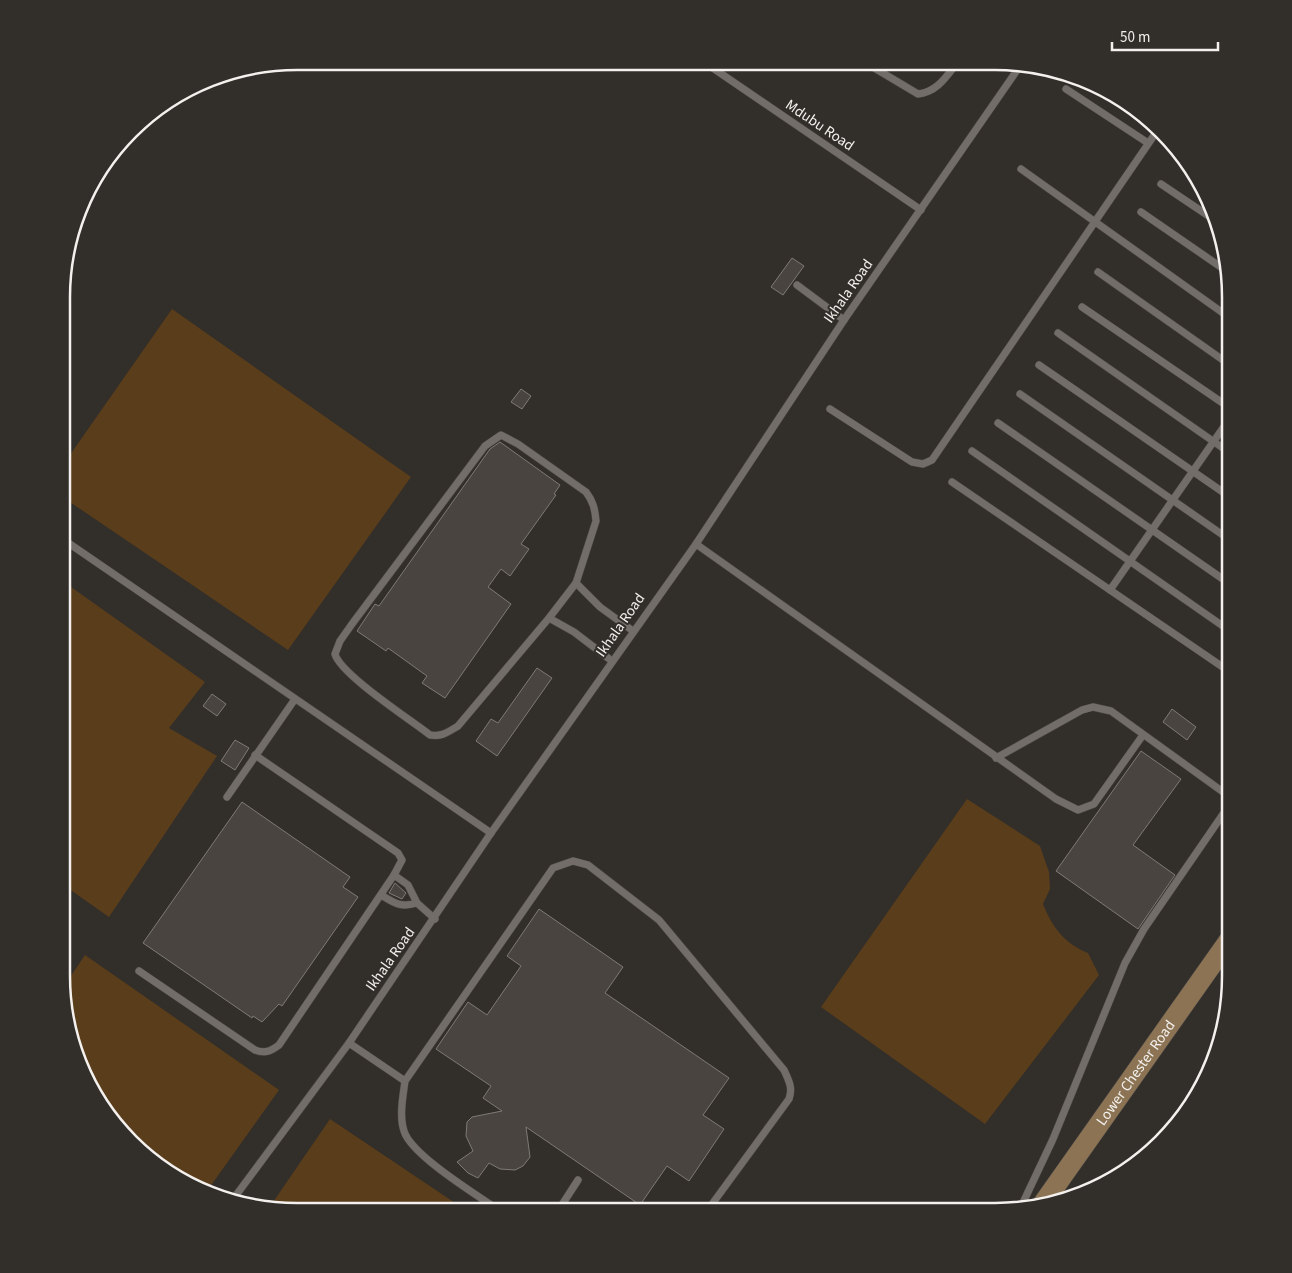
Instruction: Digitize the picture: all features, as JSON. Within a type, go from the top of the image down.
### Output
[{"type":"street","name":"Lower Chester Road","points":[[1048,1197],[1222,950]]},
{"type":"lane","name":"Mdubu Road","points":[[716,70],[921,210]]},
{"type":"lane","points":[[878,70],[918,94],[928,93],[936,88],[952,70]]},
{"type":"lane","name":"Ikhala Road","points":[[237,1195],[349,1043],[492,833],[696,544],[844,320],[1017,71]]},
{"type":"lane","points":[[1066,89],[1148,143]]},
{"type":"lane","points":[[830,408],[912,462],[923,464],[932,460],[1154,135]]},
{"type":"lane","points":[[1020,169],[1222,312]]},
{"type":"lane","points":[[1160,184],[1207,216]]},
{"type":"lane","points":[[1141,212],[1220,266]]},
{"type":"lane","points":[[1098,272],[1222,359]]},
{"type":"lane","points":[[797,285],[844,320]]},
{"type":"lane","points":[[1082,307],[1222,403]]},
{"type":"lane","points":[[1058,333],[1222,447]]},
{"type":"lane","points":[[1039,365],[1222,491]]},
{"type":"lane","points":[[1020,394],[1222,535]]},
{"type":"lane","points":[[998,423],[1222,578]]},
{"type":"lane","points":[[1110,590],[1154,531],[1222,431]]},
{"type":"lane","points":[[501,435],[518,444],[586,492],[592,500],[596,521],[576,583],[549,618],[458,726],[445,735],[430,735],[339,664],[335,654],[340,641],[352,624],[485,446],[501,435]]},
{"type":"lane","points":[[972,451],[1222,625]]},
{"type":"lane","points":[[952,482],[1222,667]]},
{"type":"lane","points":[[70,544],[492,833]]},
{"type":"lane","points":[[696,544],[996,758],[1056,799],[1078,810],[1094,804],[1143,735]]},
{"type":"lane","points":[[576,583],[600,607],[633,631]]},
{"type":"lane","points":[[549,618],[574,632],[612,661]]},
{"type":"lane","points":[[227,797],[295,699]]},
{"type":"lane","points":[[996,758],[1082,710],[1093,707],[1111,710],[1222,790]]},
{"type":"lane","points":[[139,971],[255,1050],[268,1052],[279,1045],[394,875],[402,860],[398,853],[256,755]]},
{"type":"lane","points":[[1024,1201],[1053,1139],[1126,963],[1144,929],[1222,816]]},
{"type":"lane","points":[[489,1203],[414,1148],[404,1131],[402,1103],[405,1081],[552,868],[573,861],[588,865],[659,920],[784,1070],[790,1083],[792,1091],[789,1099],[714,1203]]},
{"type":"lane","points":[[394,875],[408,886],[417,904],[435,919]]},
{"type":"lane","points":[[381,895],[396,905],[409,906],[417,904]]},
{"type":"lane","points":[[349,1043],[405,1081]]},
{"type":"lane","points":[[563,1203],[578,1180]]},
{"type":"shaded area","points":[[172,309],[411,477],[288,650],[70,502],[70,455]]},
{"type":"shaded area","points":[[70,586],[205,682],[169,728],[217,756],[109,917],[70,890]]},
{"type":"shaded area","points":[[967,799],[1040,846],[1049,872],[1050,889],[1043,904],[1060,934],[1073,945],[1088,953],[1099,975],[985,1124],[821,1007]]},
{"type":"shaded area","points":[[85,955],[279,1090],[210,1186],[183,1173],[147,1147],[126,1126],[108,1102],[93,1077],[82,1049],[74,1021],[70,977]]},
{"type":"shaded area","points":[[330,1119],[455,1203],[282,1203],[273,1202]]},
{"type":"building","points":[[792,258],[804,266],[783,295],[771,287]]},
{"type":"building","points":[[521,389],[531,396],[522,409],[511,402]]},
{"type":"building","points":[[500,442],[560,485],[554,494],[556,495],[521,544],[529,549],[510,576],[501,569],[488,587],[511,604],[445,698],[422,683],[427,676],[388,648],[386,651],[357,631],[375,604],[379,606],[490,449]]},
{"type":"building","points":[[537,668],[552,678],[497,756],[476,741],[491,719],[498,723]]},
{"type":"building","points":[[212,694],[226,704],[217,716],[203,706]]},
{"type":"building","points":[[1172,709],[1196,727],[1187,740],[1163,722]]},
{"type":"building","points":[[235,740],[249,748],[235,770],[221,761]]},
{"type":"building","points":[[1141,751],[1181,779],[1133,845],[1175,875],[1138,929],[1056,871]]},
{"type":"building","points":[[242,802],[350,877],[343,887],[358,897],[282,1006],[279,1004],[262,1022],[253,1016],[252,1018],[143,943]]},
{"type":"building","points":[[395,883],[406,893],[402,899],[389,893]]},
{"type":"building","points":[[539,909],[623,967],[605,993],[729,1078],[703,1115],[724,1129],[689,1181],[667,1166],[641,1203],[637,1203],[526,1127],[530,1157],[523,1166],[515,1170],[500,1169],[489,1163],[478,1178],[468,1173],[457,1162],[473,1151],[466,1136],[467,1122],[472,1117],[502,1111],[483,1098],[491,1086],[436,1049],[468,1002],[487,1015],[521,966],[507,956]]}]
